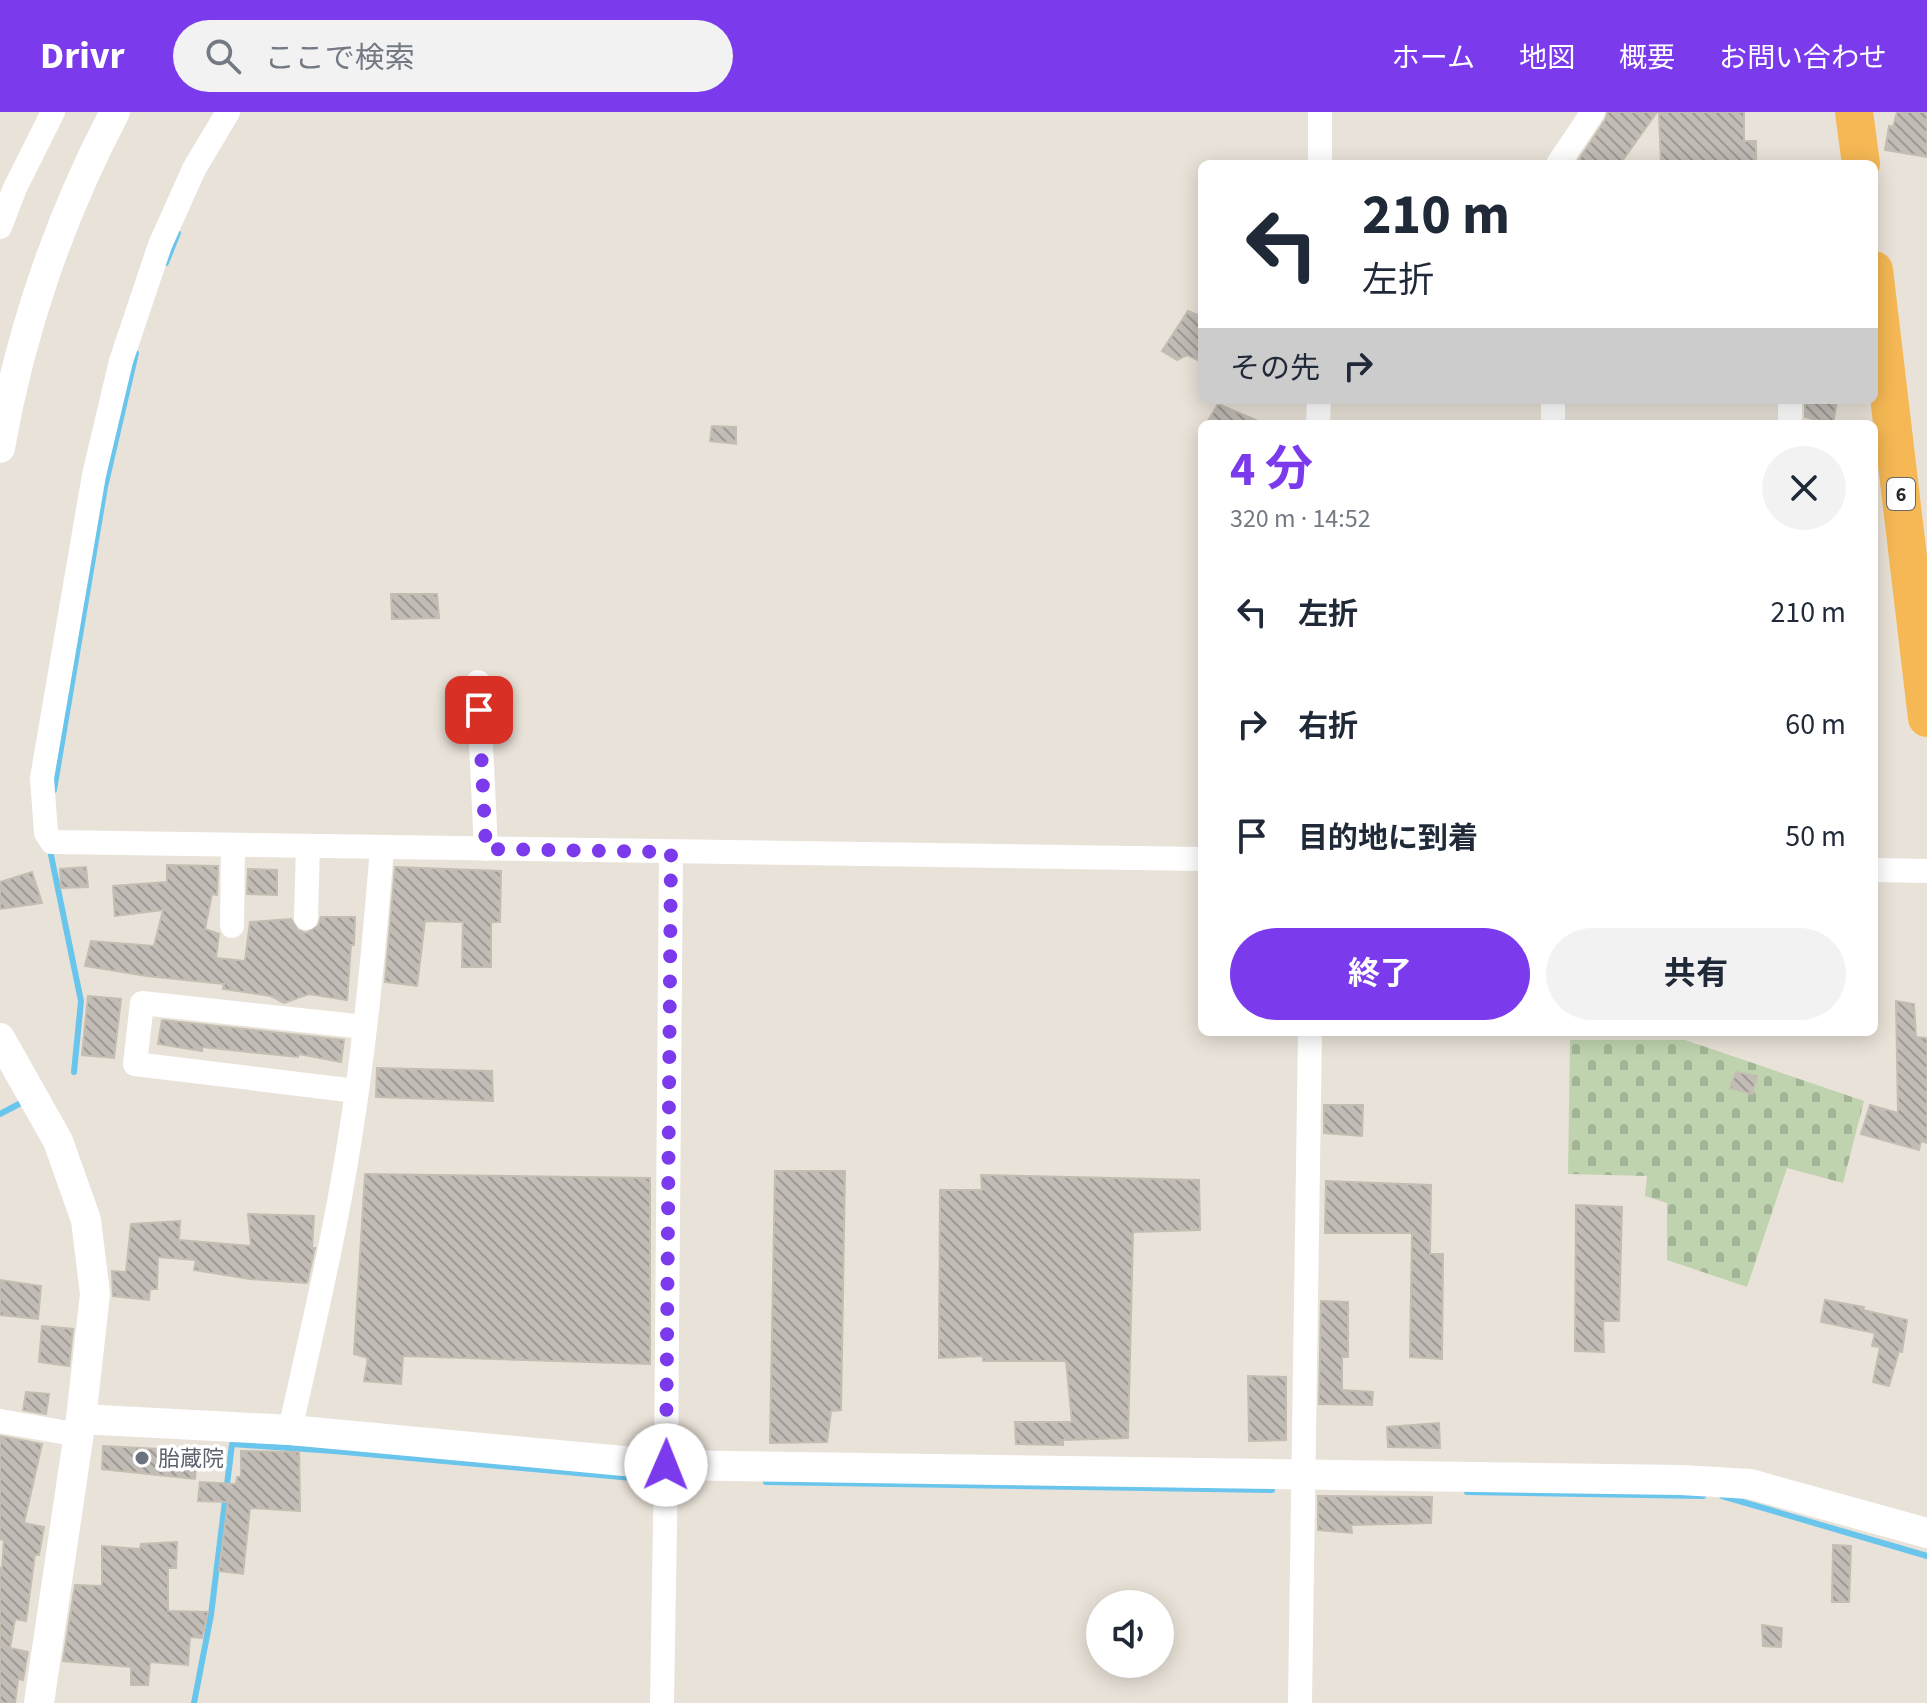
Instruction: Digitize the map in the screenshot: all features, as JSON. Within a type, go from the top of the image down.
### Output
[{"type":"highway","points":[[1854,112],[1860,160]]},
{"type":"highway","name":"6","points":[[1879,356],[1922,637],[1927,718]]},
{"type":"street","points":[[0,227],[15,188],[53,112]]},
{"type":"street","points":[[0,448],[32,316],[88,164],[115,112]]},
{"type":"street","points":[[228,112],[194,169],[160,245],[121,361],[94,475],[42,778],[46,833],[52,842],[1198,859]]},
{"type":"street","points":[[1320,112],[1320,160]]},
{"type":"street","points":[[1561,160],[1593,112]]},
{"type":"street","points":[[478,682],[486,849]]},
{"type":"street","points":[[232,926],[233,845]]},
{"type":"street","points":[[306,918],[308,846]]},
{"type":"street","points":[[290,1430],[349,1145],[365,1027],[382,848]]},
{"type":"street","points":[[662,1703],[671,852]]},
{"type":"street","points":[[1878,870],[1927,871]]},
{"type":"street","points":[[356,1091],[135,1064],[142,1003],[365,1027]]},
{"type":"street","points":[[1300,1703],[1310,1036]]},
{"type":"street","points":[[0,1038],[58,1141],[86,1220],[95,1294],[80,1427],[39,1703]]},
{"type":"street","points":[[0,1421],[80,1427],[290,1430],[666,1465],[1681,1480],[1750,1484],[1927,1533]]},
{"type":"green space","points":[[1570,1040],[1685,1040],[1864,1101],[1843,1183],[1787,1168],[1747,1287],[1667,1260],[1667,1203],[1645,1196],[1647,1176],[1568,1174]]},
{"type":"building","points":[[1608,112],[1657,112],[1623,160],[1579,160]]},
{"type":"building","points":[[1659,112],[1744,112],[1744,141],[1756,141],[1756,160],[1661,160]]},
{"type":"building","points":[[1897,112],[1927,112],[1927,157],[1885,150],[1889,126],[1893,127]]},
{"type":"building","points":[[1188,311],[1198,315],[1198,360],[1187,355],[1177,360],[1162,351]]},
{"type":"building","points":[[1218,404],[1256,420],[1208,420]]},
{"type":"building","points":[[1805,404],[1836,404],[1834,420],[1805,417]]},
{"type":"building","points":[[712,426],[736,427],[736,444],[710,441]]},
{"type":"building","points":[[391,594],[437,594],[439,618],[392,619]]},
{"type":"building","points":[[167,865],[218,866],[217,895],[212,894],[205,929],[219,934],[216,958],[245,961],[250,922],[291,919],[298,930],[306,933],[318,926],[321,917],[355,917],[347,1000],[309,994],[284,1003],[271,996],[223,989],[224,984],[85,966],[91,941],[154,946],[163,910],[115,916],[113,886],[167,882]]},
{"type":"building","points":[[86,867],[88,887],[61,888],[60,869]]},
{"type":"building","points":[[395,867],[501,871],[500,922],[491,922],[491,967],[462,967],[463,922],[425,921],[417,986],[385,982]]},
{"type":"building","points":[[248,869],[277,870],[277,895],[247,894]]},
{"type":"building","points":[[32,872],[42,903],[0,909],[0,882]]},
{"type":"building","points":[[88,996],[121,999],[114,1058],[82,1055]]},
{"type":"building","points":[[1896,1001],[1914,1004],[1916,1037],[1927,1038],[1927,1143],[1921,1141],[1919,1150],[1861,1134],[1870,1105],[1898,1113]]},
{"type":"building","points":[[162,1020],[344,1040],[341,1062],[299,1054],[298,1057],[202,1047],[202,1051],[158,1044]]},
{"type":"building","points":[[377,1068],[492,1071],[493,1101],[376,1097]]},
{"type":"building","points":[[1736,1072],[1757,1076],[1752,1094],[1730,1088]]},
{"type":"building","points":[[1324,1105],[1363,1105],[1362,1136],[1324,1133]]},
{"type":"building","points":[[775,1171],[845,1171],[841,1410],[831,1411],[827,1442],[770,1443]]},
{"type":"building","points":[[365,1174],[650,1178],[650,1364],[403,1356],[401,1384],[364,1381],[368,1358],[354,1354]]},
{"type":"building","points":[[981,1175],[1199,1180],[1200,1230],[1133,1232],[1128,1438],[1063,1440],[1063,1445],[1016,1444],[1015,1422],[1072,1422],[1066,1361],[983,1361],[983,1356],[939,1358],[940,1190],[982,1190]]},
{"type":"building","points":[[1326,1181],[1431,1185],[1430,1254],[1443,1254],[1442,1359],[1410,1357],[1412,1233],[1325,1233]]},
{"type":"building","points":[[1576,1205],[1622,1207],[1619,1321],[1603,1321],[1604,1352],[1575,1351]]},
{"type":"building","points":[[248,1214],[314,1216],[312,1248],[315,1248],[307,1283],[250,1279],[194,1270],[196,1260],[158,1257],[157,1289],[150,1289],[149,1300],[113,1296],[112,1271],[126,1272],[131,1224],[180,1221],[179,1240],[251,1246]]},
{"type":"building","points":[[0,1280],[41,1286],[38,1319],[0,1315]]},
{"type":"building","points":[[1825,1300],[1864,1307],[1863,1310],[1907,1320],[1902,1352],[1899,1351],[1889,1386],[1873,1382],[1880,1347],[1872,1346],[1875,1333],[1821,1322]]},
{"type":"building","points":[[1321,1301],[1348,1302],[1348,1357],[1342,1357],[1342,1390],[1373,1392],[1372,1405],[1319,1404]]},
{"type":"building","points":[[42,1326],[73,1329],[69,1366],[39,1362]]},
{"type":"building","points":[[1248,1376],[1286,1377],[1286,1440],[1249,1441]]},
{"type":"building","points":[[26,1392],[49,1394],[46,1414],[23,1410]]},
{"type":"building","points":[[1439,1423],[1440,1448],[1388,1447],[1387,1427]]},
{"type":"building","points":[[0,1436],[42,1444],[24,1523],[44,1527],[39,1555],[35,1554],[26,1621],[15,1619],[10,1648],[28,1652],[23,1680],[18,1679],[15,1703],[0,1703],[0,1568],[4,1540],[0,1539]]},
{"type":"building","points":[[103,1446],[197,1451],[195,1479],[102,1469]]},
{"type":"building","points":[[241,1451],[299,1452],[300,1511],[250,1508],[243,1574],[219,1571],[228,1502],[198,1501],[200,1482],[236,1484],[237,1477],[241,1477]]},
{"type":"building","points":[[1318,1496],[1432,1497],[1431,1523],[1351,1525],[1352,1533],[1318,1530]]},
{"type":"building","points":[[177,1542],[176,1568],[168,1568],[168,1611],[208,1612],[202,1638],[190,1637],[188,1665],[150,1662],[148,1685],[131,1685],[131,1667],[63,1661],[75,1585],[102,1586],[102,1546],[140,1549],[141,1544]]},
{"type":"building","points":[[1833,1545],[1851,1546],[1849,1602],[1832,1602]]},
{"type":"building","points":[[1762,1625],[1782,1628],[1781,1647],[1763,1646]]},
{"type":"waterway","points":[[166,263],[178,233]]},
{"type":"waterway","points":[[54,790],[105,487],[136,353]]},
{"type":"waterway","points":[[51,855],[81,1001],[74,1072]]},
{"type":"waterway","points":[[0,1114],[19,1104]]},
{"type":"waterway","points":[[194,1703],[211,1615],[232,1444],[654,1480]]},
{"type":"waterway","points":[[766,1482],[1272,1490]]},
{"type":"waterway","points":[[1467,1492],[1703,1496]]},
{"type":"waterway","points":[[1722,1496],[1927,1556]]},
{"type":"place","name":"胎蔵院","points":[[142,1458]]},
{"type":"route","points":[[479,710],[486,849],[671,852],[666,1465]]}]
